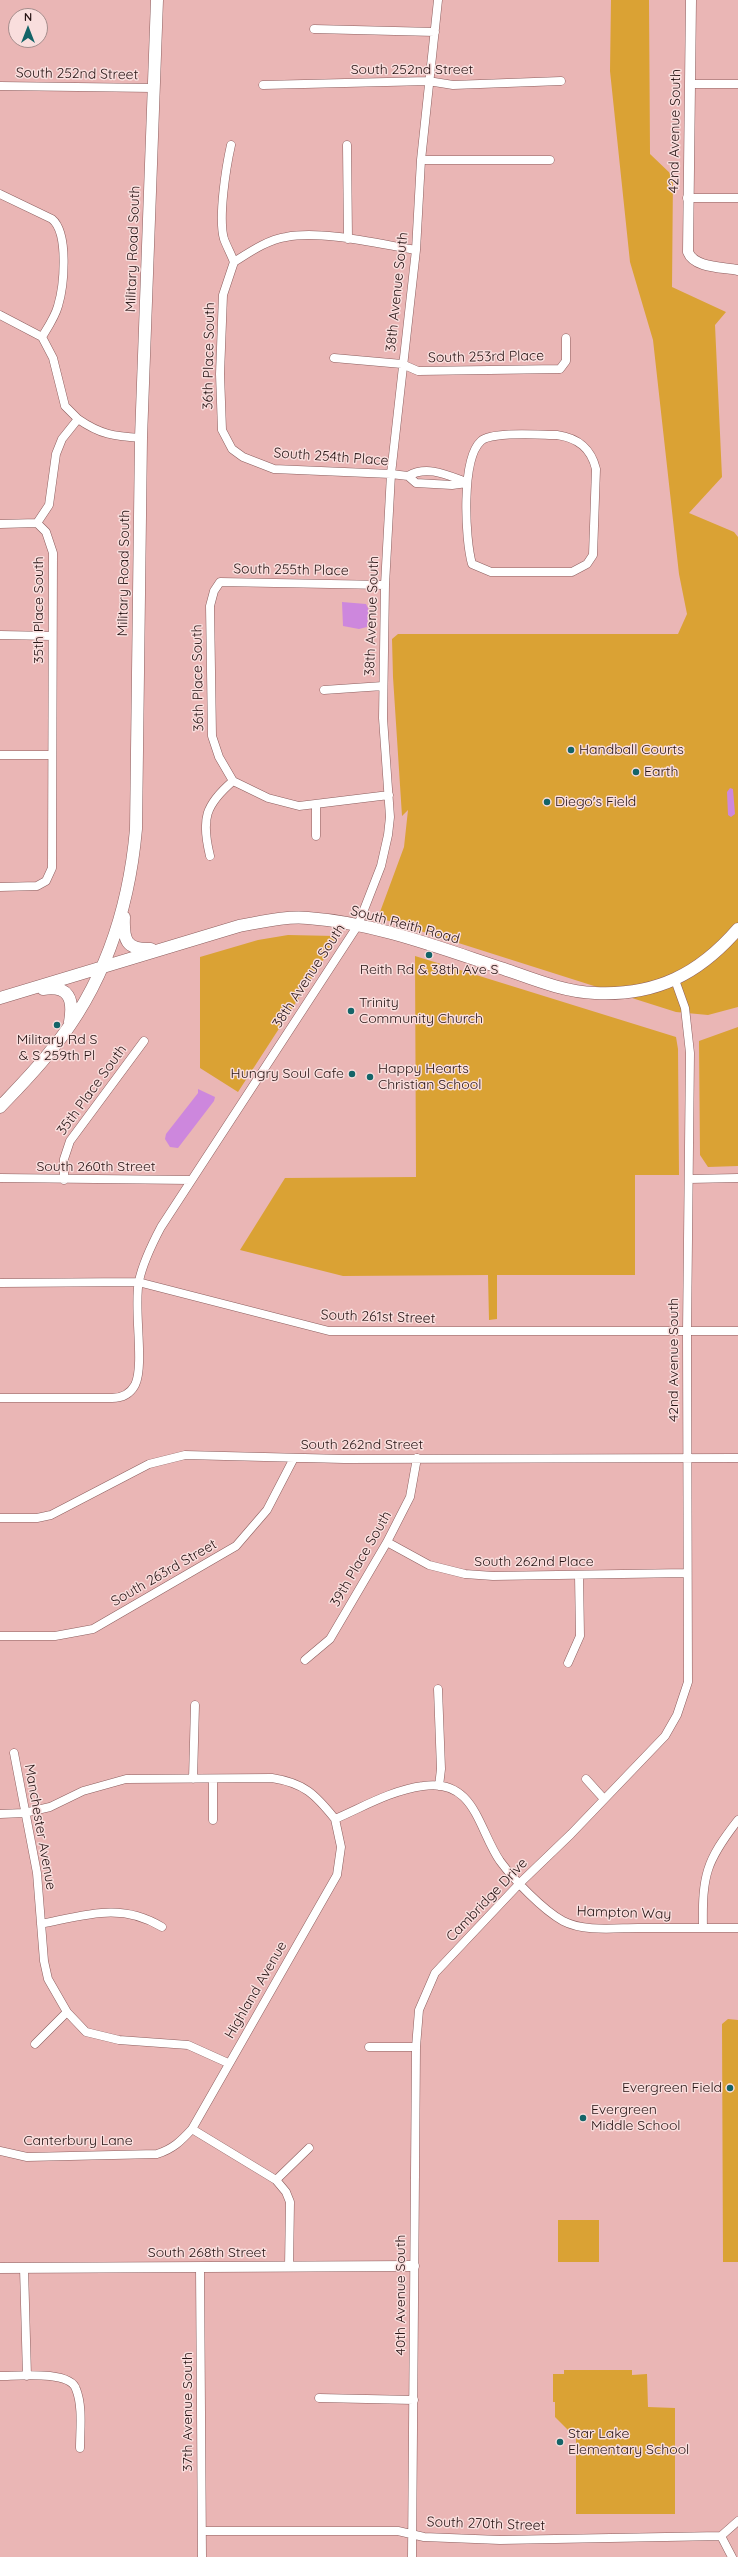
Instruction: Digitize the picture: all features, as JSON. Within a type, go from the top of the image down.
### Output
[{"type":"main road","name":"Military Road South","points":[[0,1107],[41,1063],[70,1026],[103,966],[124,905],[136,829],[141,438],[157,0]]},
{"type":"main road","points":[[124,905],[124,936],[128,943],[138,949],[166,948]]},
{"type":"main road","name":"South Reith Road","points":[[6,996],[239,926],[276,919],[307,918],[358,925],[391,933],[553,985],[586,992],[624,992],[675,980],[712,957],[738,929]]},
{"type":"main road","points":[[6,996],[54,988],[61,990],[72,1003],[70,1026]]},
{"type":"street","name":"38th Avenue South","points":[[191,1180],[358,925],[381,866],[388,835],[389,795],[383,686],[385,585],[392,474],[402,364],[416,250],[421,160],[428,81],[438,0]]},
{"type":"street","name":"42nd Avenue South","points":[[691,0],[688,252],[694,260],[701,264],[738,270]]},
{"type":"street","points":[[314,29],[434,32]]},
{"type":"street","name":"South 252nd Street","points":[[263,85],[428,81],[453,85],[561,81]]},
{"type":"street","points":[[690,84],[738,84]]},
{"type":"street","name":"South 252nd Street","points":[[0,86],[153,88]]},
{"type":"street","points":[[231,145],[226,165],[223,222],[224,238],[234,262],[270,241],[286,237],[348,239],[416,250]]},
{"type":"street","points":[[347,145],[348,239]]},
{"type":"street","points":[[421,160],[550,160]]},
{"type":"street","points":[[0,194],[57,223],[63,254],[62,293],[58,308],[42,337]]},
{"type":"street","points":[[688,198],[738,198]]},
{"type":"street","name":"36th Place South","points":[[232,449],[222,430],[220,374],[223,295],[234,262]]},
{"type":"street","points":[[0,315],[42,337],[53,358],[65,406],[78,420],[96,431],[111,435],[141,438]]},
{"type":"street","name":"South 253rd Place","points":[[334,358],[402,364],[418,371],[560,369],[566,361],[566,338]]},
{"type":"street","points":[[0,524],[37,523],[49,505],[56,454],[62,439],[78,420]]},
{"type":"street","points":[[557,435],[568,437],[586,448],[593,456],[596,469],[593,555],[588,564],[572,572],[491,572],[472,564],[468,552],[467,482],[474,450],[482,440],[494,436],[557,435]]},
{"type":"street","name":"South 254th Place","points":[[232,449],[242,457],[274,469],[392,474],[408,476],[416,483],[452,485],[467,482]]},
{"type":"street","name":"South 254th Place","points":[[408,476],[417,471],[438,472],[467,482]]},
{"type":"street","name":"35th Place South","points":[[0,887],[32,886],[46,881],[52,868],[50,755],[53,553],[46,532],[37,523]]},
{"type":"street","name":"36th Place South","points":[[220,582],[214,591],[210,606],[212,736],[219,757],[233,781]]},
{"type":"street","name":"South 255th Place","points":[[220,582],[385,585]]},
{"type":"street","points":[[0,635],[52,636]]},
{"type":"street","points":[[324,690],[383,686]]},
{"type":"street","points":[[0,755],[50,755]]},
{"type":"street","points":[[210,856],[206,824],[208,811],[215,796],[233,781],[282,803],[300,806],[389,795]]},
{"type":"street","points":[[316,805],[316,836]]},
{"type":"street","name":"42nd Avenue South","points":[[665,1736],[677,1715],[688,1682],[687,1332],[690,1053],[685,1008],[675,980]]},
{"type":"street","name":"35th Place South","points":[[64,1180],[64,1159],[70,1141],[144,1041]]},
{"type":"street","name":"South 260th Street","points":[[0,1178],[64,1180],[191,1180]]},
{"type":"street","points":[[689,1179],[738,1178]]},
{"type":"street","points":[[0,1398],[112,1398],[124,1396],[131,1391],[138,1376],[138,1282],[148,1251],[161,1227],[191,1180]]},
{"type":"street","name":"South 261st Street","points":[[0,1283],[138,1282],[329,1331],[738,1331]]},
{"type":"street","name":"South 262nd Street","points":[[0,1518],[38,1518],[51,1515],[149,1464],[185,1455],[294,1458],[738,1458]]},
{"type":"street","name":"South 263rd Street","points":[[0,1636],[55,1636],[93,1629],[236,1546],[267,1510],[294,1458]]},
{"type":"street","name":"39th Place South","points":[[305,1660],[330,1639],[387,1542],[410,1497],[417,1458]]},
{"type":"street","name":"South 262nd Place","points":[[387,1542],[429,1566],[465,1574],[579,1575],[687,1573]]},
{"type":"street","points":[[568,1663],[580,1636],[579,1575]]},
{"type":"street","points":[[438,1689],[437,1715],[441,1763],[439,1786]]},
{"type":"street","points":[[193,1779],[194,1705]]},
{"type":"street","name":"Cambridge Drive","points":[[416,2034],[421,2004],[435,1974],[520,1883],[665,1736]]},
{"type":"street","name":"Manchester Avenue","points":[[14,1753],[24,1813],[35,1860],[41,1924],[41,1945],[48,1979],[67,2012],[86,2032],[119,2040],[188,2045],[228,2063]]},
{"type":"street","points":[[0,1814],[24,1813],[50,1808],[83,1791],[126,1779],[272,1778],[291,1781],[316,1796],[335,1819]]},
{"type":"street","points":[[586,1778],[604,1799]]},
{"type":"street","points":[[213,1779],[213,1820]]},
{"type":"street","name":"Hampton Way","points":[[335,1819],[408,1789],[424,1786],[439,1786],[461,1794],[469,1802],[479,1816],[491,1846],[510,1873],[556,1917],[579,1926],[738,1928]]},
{"type":"street","name":"Highland Avenue","points":[[157,2154],[171,2149],[192,2129],[228,2063],[255,2020],[337,1875],[341,1847],[335,1819]]},
{"type":"street","points":[[703,1928],[703,1893],[709,1862],[738,1820]]},
{"type":"street","points":[[41,1924],[116,1911],[146,1917],[162,1927]]},
{"type":"street","points":[[35,2044],[67,2012]]},
{"type":"street","name":"40th Avenue South","points":[[412,2557],[416,2034]]},
{"type":"street","points":[[369,2047],[416,2047]]},
{"type":"street","points":[[192,2129],[276,2180],[286,2192],[290,2202],[289,2267]]},
{"type":"street","points":[[276,2180],[309,2148]]},
{"type":"street","name":"Canterbury Lane","points":[[0,2151],[27,2157],[157,2154]]},
{"type":"street","name":"South 268th Street","points":[[0,2268],[414,2266]]},
{"type":"street","name":"37th Avenue South","points":[[200,2267],[202,2557]]},
{"type":"street","points":[[24,2268],[27,2376]]},
{"type":"street","points":[[0,2376],[59,2377],[69,2380],[76,2388],[80,2448]]},
{"type":"street","points":[[319,2398],[414,2400]]},
{"type":"street","points":[[732,2557],[721,2536],[738,2521]]},
{"type":"street","name":"South 270th Street","points":[[202,2531],[398,2531],[424,2537],[500,2540],[721,2536]]},
{"type":"shaded area","points":[[611,0],[649,0],[650,154],[673,176],[672,287],[726,312],[715,325],[722,477],[689,513],[734,532],[738,537],[738,1007],[708,1015],[676,1012],[386,920],[380,912],[404,847],[408,810],[402,816],[392,639],[398,634],[678,634],[687,614],[679,574],[653,340],[630,262],[610,71]]},
{"type":"shaded area","points":[[342,602],[366,604],[369,610],[367,627],[359,629],[343,626]]},
{"type":"shaded area","points":[[730,788],[733,789],[735,814],[731,817],[728,815],[727,792]]},
{"type":"shaded area","points":[[288,935],[335,936],[337,939],[238,1092],[200,1068],[200,957],[258,940]]},
{"type":"shaded area","points":[[415,956],[676,1037],[678,1049],[679,1175],[635,1175],[635,1275],[497,1275],[497,1319],[489,1320],[488,1275],[343,1276],[240,1250],[285,1178],[416,1177]]},
{"type":"shaded area","points":[[738,1027],[738,1166],[708,1167],[700,1155],[699,1041]]},
{"type":"shaded area","points":[[198,1089],[215,1097],[214,1101],[178,1148],[170,1147],[165,1139],[166,1134],[198,1093]]},
{"type":"shaded area","name":"Evergreen Field","points":[[728,2019],[738,2020],[738,2262],[723,2262],[722,2024]]},
{"type":"shaded area","points":[[558,2220],[599,2220],[599,2262],[558,2262]]},
{"type":"shaded area","points":[[564,2370],[632,2370],[632,2375],[647,2374],[648,2407],[675,2408],[675,2514],[576,2514],[576,2438],[555,2417],[555,2402],[553,2402],[553,2374],[564,2374]]},
{"type":"place","name":"Handball Courts","points":[[571,750]]},
{"type":"place","name":"Earth","points":[[636,772]]},
{"type":"place","name":"Diego's Field","points":[[547,802]]},
{"type":"place","name":"Reith Rd & 38th Ave S","points":[[429,955]]},
{"type":"place","name":"Trinity Community Church","points":[[351,1011]]},
{"type":"place","name":"Military Rd S & S 259th Pl","points":[[57,1025]]},
{"type":"place","name":"Hungry Soul Cafe","points":[[352,1074]]},
{"type":"place","name":"Happy Hearts Christian School","points":[[370,1077]]},
{"type":"place","name":"Evergreen Field","points":[[730,2088]]},
{"type":"place","name":"Evergreen Middle School","points":[[583,2118]]},
{"type":"place","name":"Star Lake Elementary School","points":[[560,2442]]}]
